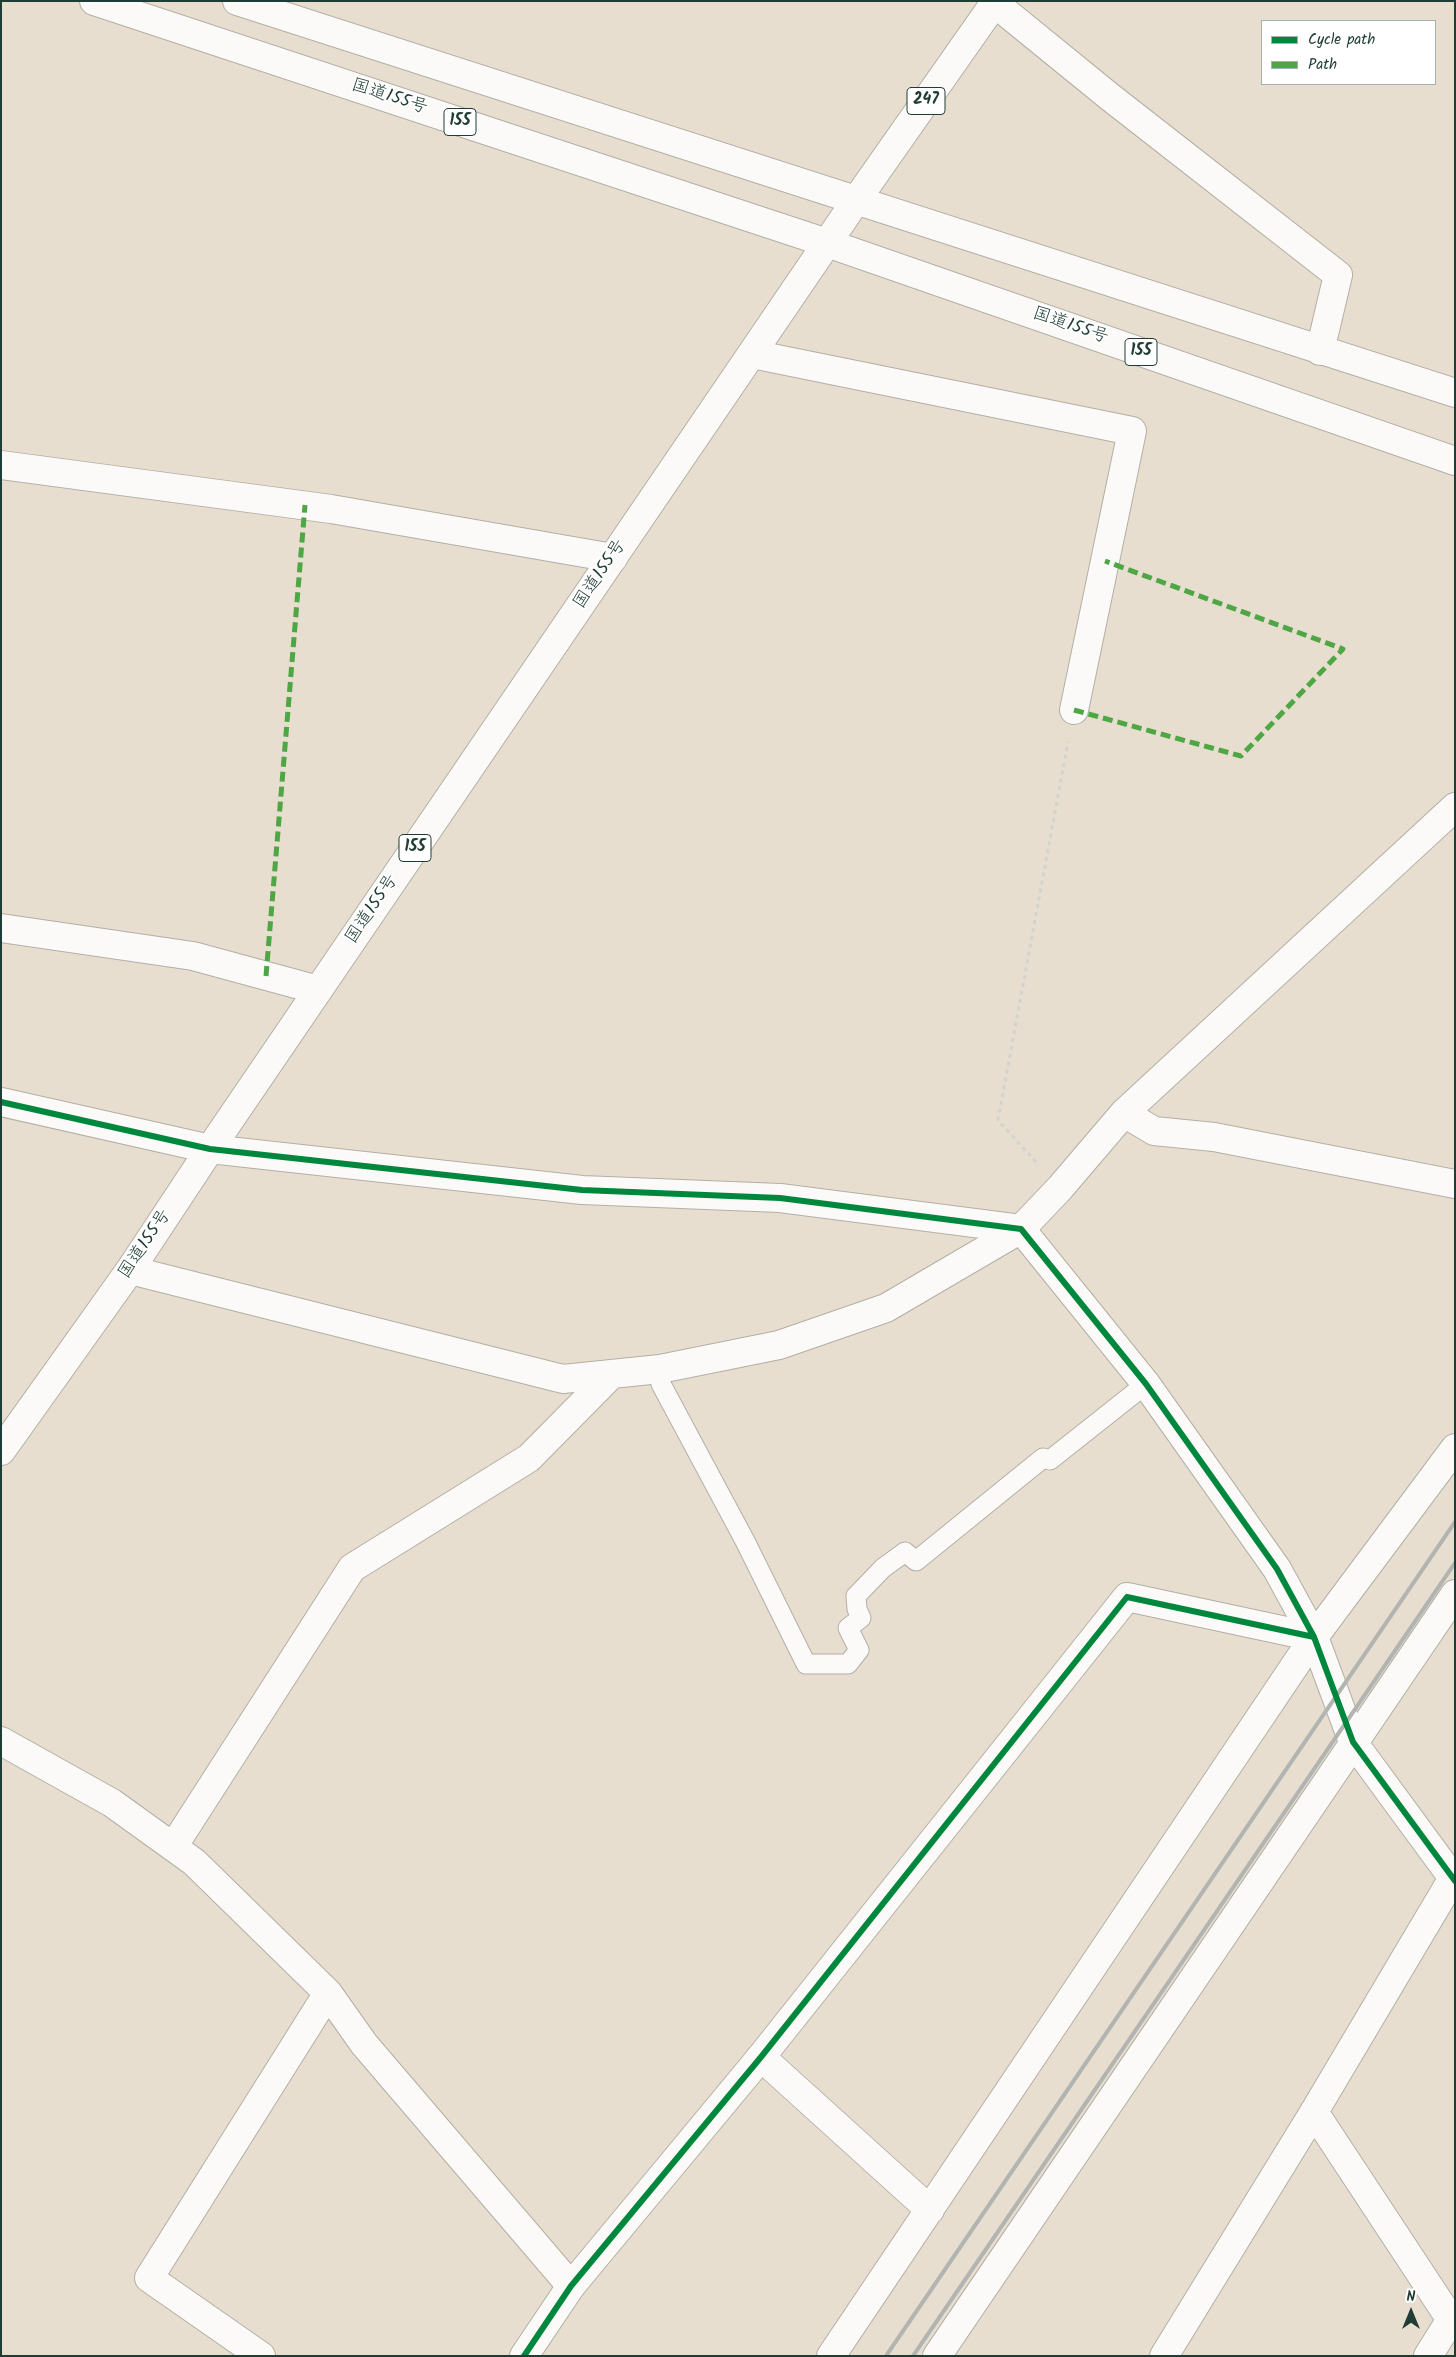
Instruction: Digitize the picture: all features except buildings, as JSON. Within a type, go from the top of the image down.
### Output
[{"type":"main road","name":"国道155号","points":[[94,1],[827,243],[1455,461]]},
{"type":"main road","points":[[237,1],[855,202],[1454,392]]},
{"type":"main road","points":[[994,2],[1110,97],[1338,275],[1320,351]]},
{"type":"main road","name":"247","points":[[855,202],[994,2]]},
{"type":"main road","name":"国道155号","points":[[1,1451],[130,1270],[210,1149],[855,202]]},
{"type":"main road","points":[[752,354],[1132,431],[1074,710]]},
{"type":"main road","points":[[1,466],[332,508],[613,558]]},
{"type":"main road","points":[[130,1270],[563,1379],[660,1369],[779,1345],[886,1308],[1021,1229],[1060,1188],[1124,1113],[1455,807]]},
{"type":"main road","points":[[1,928],[193,956],[318,990]]},
{"type":"main road","points":[[1,1102],[210,1149],[582,1190],[780,1198],[1021,1229],[1146,1384],[1277,1569],[1314,1637],[1353,1742],[1454,1880],[1164,2356]]},
{"type":"main road","points":[[1124,1113],[1154,1131],[1214,1137],[1455,1184]]},
{"type":"main road","points":[[173,1847],[352,1568],[529,1458],[612,1374]]},
{"type":"main road","points":[[831,2356],[1314,1637],[1455,1448]]},
{"type":"main road","points":[[937,2356],[1455,1594]]},
{"type":"main road","points":[[524,2356],[571,2286],[761,2057],[1126,1596],[1314,1637]]},
{"type":"main road","points":[[1,1741],[112,1803],[194,1862],[328,1993],[364,2044],[571,2286]]},
{"type":"main road","points":[[260,2356],[149,2278],[328,1993]]},
{"type":"main road","points":[[761,2057],[930,2210]]},
{"type":"main road","points":[[1314,2112],[1453,2319],[1428,2356]]},
{"type":"lane","points":[[660,1369],[661,1384],[745,1541],[806,1664],[848,1664],[859,1650],[848,1628],[861,1618],[857,1609],[856,1596],[883,1568],[905,1552],[916,1561],[1043,1458],[1050,1460],[1146,1384]]},
{"type":"path","points":[[1060,1188],[998,1120],[1074,710]]},
{"type":"railway","points":[[886,2356],[1455,1522]]},
{"type":"railway","points":[[913,2356],[1455,1563]]},
{"type":"marked path","points":[[266,976],[305,505]]},
{"type":"marked path","points":[[1074,710],[1241,756],[1343,649],[1105,561]]},
{"type":"cycle path","points":[[1,1102],[210,1149],[582,1190],[780,1198],[1021,1229],[1146,1384],[1277,1569],[1314,1637],[1353,1742],[1455,1881]]},
{"type":"cycle path","points":[[524,2356],[571,2286],[761,2057],[1127,1597],[1314,1637]]}]
